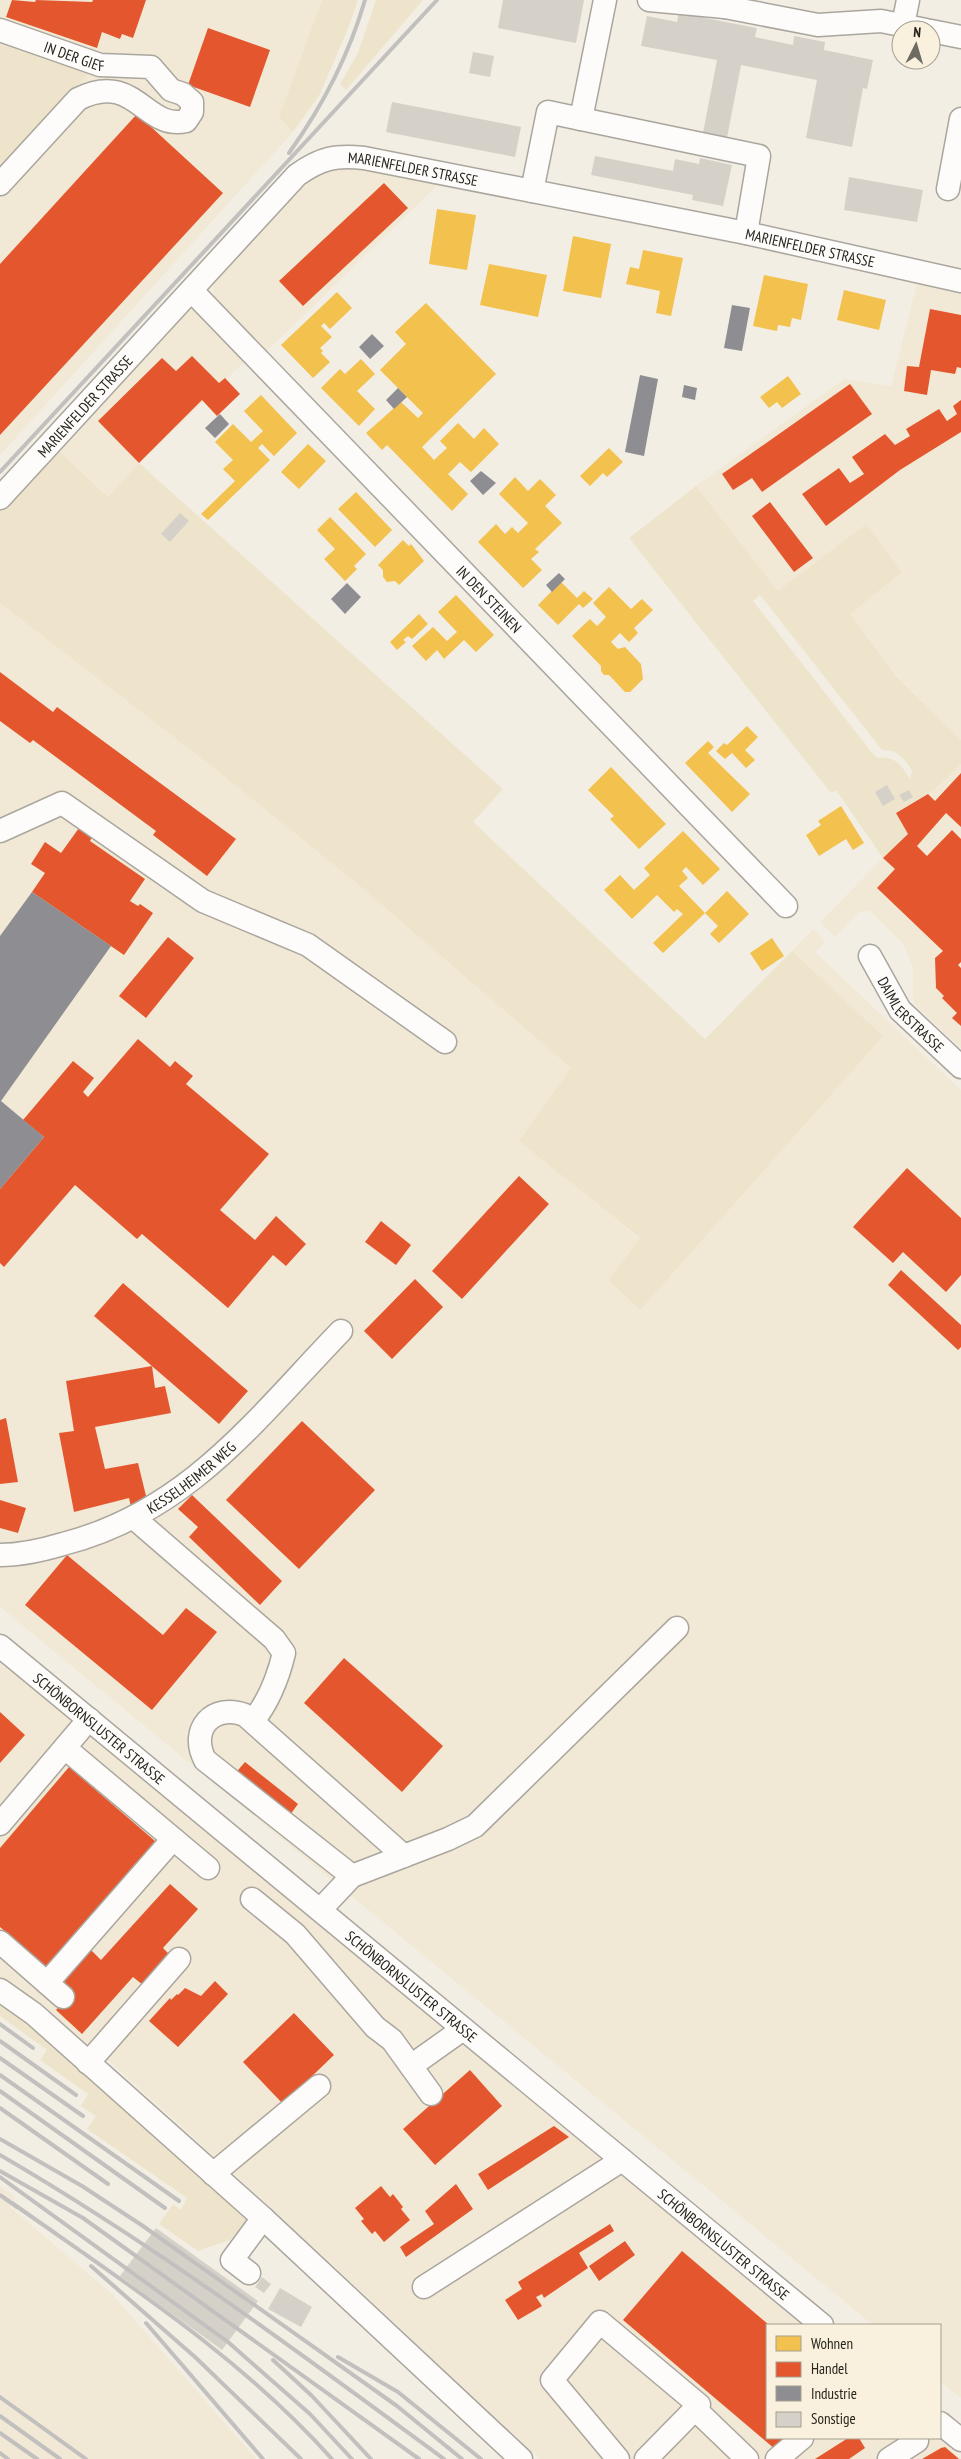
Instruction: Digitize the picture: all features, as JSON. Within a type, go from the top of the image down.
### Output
[{"type":"street","points":[[581,119],[605,0]]},
{"type":"street","points":[[649,0],[726,3],[818,25],[880,21],[891,23]]},
{"type":"street","points":[[904,20],[908,0]]},
{"type":"street","name":"IN DER GIEF","points":[[0,30],[100,65],[151,67],[171,90],[184,94],[192,102],[192,112],[186,121],[176,124],[160,117],[126,95],[109,90],[94,91],[78,99],[0,184]]},
{"type":"street","points":[[941,33],[961,37]]},
{"type":"street","points":[[532,191],[548,112],[759,156],[746,233]]},
{"type":"street","points":[[948,189],[961,119]]},
{"type":"street","name":"MARIENFELDER STRASSE","points":[[0,498],[297,175],[316,162],[340,156],[364,158],[746,233],[961,280]]},
{"type":"street","name":"IN DEN STEINEN","points":[[192,291],[786,906]]},
{"type":"street","points":[[0,831],[62,803],[203,900],[308,945],[445,1042]]},
{"type":"street","name":"DAIMLERSTRASSE","points":[[870,956],[900,1010],[961,1067]]},
{"type":"street","name":"KESSELHEIMER WEG","points":[[0,1554],[13,1555],[75,1541],[134,1518],[170,1498],[199,1476],[282,1394],[341,1331]]},
{"type":"street","points":[[134,1518],[274,1639],[284,1653],[279,1673],[262,1709],[253,1721]]},
{"type":"street","points":[[320,1910],[352,1876],[448,1840],[475,1826],[677,1628]]},
{"type":"street","name":"SCHÖNBORNSLUSTER STRASSE","points":[[0,1646],[821,2324]]},
{"type":"street","points":[[352,1876],[205,1760],[199,1741],[204,1726],[214,1715],[224,1711],[235,1711],[253,1721],[404,1856]]},
{"type":"street","points":[[0,1824],[89,1719]]},
{"type":"street","points":[[65,1748],[208,1868]]},
{"type":"street","points":[[0,1942],[55,1990],[173,1839]]},
{"type":"street","points":[[252,1899],[295,1934],[375,2027],[392,2040],[431,2094]]},
{"type":"street","points":[[88,2063],[179,1959]]},
{"type":"street","points":[[0,1990],[34,2014],[263,2218],[521,2459]]},
{"type":"street","points":[[411,2066],[463,2029]]},
{"type":"street","points":[[213,2174],[318,2086]]},
{"type":"street","points":[[424,2287],[622,2160]]},
{"type":"street","points":[[248,2273],[232,2260],[263,2218]]},
{"type":"street","points":[[618,2459],[552,2380],[600,2322],[699,2405],[646,2459]]},
{"type":"street","points":[[695,2409],[747,2459]]},
{"type":"street","points":[[941,2423],[961,2440]]},
{"type":"street","points":[[777,2459],[801,2439]]},
{"type":"street","points":[[890,2459],[917,2441],[914,2439]]},
{"type":"shaded area","points":[[0,0],[322,0],[279,117],[293,132],[0,455],[0,166],[88,73],[0,40]]},
{"type":"shaded area","points":[[322,0],[358,0],[320,94],[293,132],[279,117]]},
{"type":"shaded area","points":[[376,0],[423,0],[346,90],[340,84],[358,53]]},
{"type":"shaded area","points":[[0,40],[89,73],[0,166]]},
{"type":"shaded area","points":[[336,167],[379,170],[441,182],[266,352],[215,297],[211,282],[308,177]]},
{"type":"shaded area","points":[[918,279],[961,291],[961,740],[896,675],[849,613],[866,524],[778,591],[696,486],[844,379],[891,386]]},
{"type":"shaded area","points":[[196,307],[249,357],[139,463],[109,497],[58,450],[184,310]]},
{"type":"shaded area","points":[[58,450],[108,497],[139,463],[503,789],[473,822],[705,1039],[792,951],[883,1036],[640,1310],[609,1280],[640,1238],[519,1141],[571,1068],[360,886],[214,768],[0,603],[0,510]]},
{"type":"shaded area","points":[[696,486],[778,591],[866,524],[902,572],[850,614],[896,676],[961,740],[961,764],[934,790],[896,812],[908,834],[883,858],[836,790],[831,793],[629,538]],"holes":[[[760,595],[882,750],[892,751],[903,759],[912,771],[910,779],[897,762],[888,758],[877,758],[873,754],[753,601]]]},
{"type":"shaded area","points":[[0,603],[214,768],[360,886],[571,1068],[520,1141],[640,1239],[883,1036],[792,951],[813,929],[825,942],[815,952],[961,1090],[961,2398],[941,2382],[941,2324],[872,2324],[0,1607]]},
{"type":"shaded area","points":[[961,764],[961,1048],[915,1005],[913,998],[913,968],[903,944],[869,910],[859,912],[835,937],[820,922],[883,858],[896,813],[934,790]]},
{"type":"shaded area","points":[[0,1661],[801,2324],[766,2324],[766,2439],[939,2439],[961,2459],[540,2459],[274,2210],[99,2052],[0,1980]]},
{"type":"shaded area","points":[[0,2004],[39,2032],[246,2217],[246,2223],[230,2240],[198,2251],[159,2224],[173,2204],[181,2210],[187,2198],[87,2129],[96,2116],[81,2106],[88,2094],[40,2060],[47,2050],[0,2016]]},
{"type":"shaded area","points":[[0,2186],[15,2197],[10,2207],[112,2294],[256,2459],[0,2459]]},
{"type":"building: Wohnen","points":[[437,209],[476,215],[467,270],[429,264]]},
{"type":"building: Wohnen","points":[[573,236],[611,244],[601,298],[563,291]]},
{"type":"building: Wohnen","points":[[643,250],[683,258],[671,316],[656,313],[660,291],[626,284],[630,267],[639,269]]},
{"type":"building: Wohnen","points":[[489,264],[547,275],[538,317],[480,305]]},
{"type":"building: Wohnen","points":[[764,275],[808,284],[801,320],[792,318],[790,327],[778,325],[777,331],[753,326]]},
{"type":"building: Wohnen","points":[[844,290],[886,300],[879,330],[837,320]]},
{"type":"building: Wohnen","points":[[337,292],[352,308],[330,329],[324,323],[321,326],[332,337],[320,348],[323,351],[321,353],[330,362],[313,378],[281,345]]},
{"type":"building: Wohnen","points":[[426,303],[496,374],[422,447],[434,460],[447,448],[440,441],[458,423],[474,439],[484,428],[499,444],[471,472],[460,462],[448,474],[468,494],[452,511],[387,445],[382,450],[366,433],[401,402],[418,418],[423,413],[380,370],[406,344],[395,332]]},
{"type":"building: Wohnen","points":[[361,359],[375,374],[357,391],[375,409],[359,426],[321,388],[340,369],[345,374]]},
{"type":"building: Wohnen","points":[[788,376],[801,394],[782,408],[777,402],[769,408],[760,397]]},
{"type":"building: Wohnen","points":[[261,395],[297,433],[274,456],[262,444],[258,448],[270,460],[208,520],[201,514],[235,481],[223,469],[233,460],[215,442],[233,424],[251,442],[263,431],[244,411]]},
{"type":"building: Wohnen","points":[[308,444],[326,461],[299,489],[281,472]]},
{"type":"building: Wohnen","points":[[609,448],[623,462],[607,477],[603,473],[590,486],[580,476]]},
{"type":"building: Wohnen","points":[[515,477],[528,491],[540,479],[556,495],[545,506],[562,523],[535,549],[539,552],[531,559],[542,570],[523,588],[478,542],[496,524],[505,534],[512,527],[518,533],[528,523],[499,494]]},
{"type":"building: Wohnen","points":[[356,492],[392,530],[375,547],[338,509]]},
{"type":"building: Wohnen","points":[[330,517],[366,554],[354,566],[357,569],[345,581],[324,559],[335,549],[317,530]]},
{"type":"building: Wohnen","points":[[403,540],[409,546],[411,544],[424,561],[399,585],[395,581],[387,582],[383,577],[383,570],[378,565]]},
{"type":"building: Wohnen","points":[[561,582],[577,598],[584,591],[593,599],[583,608],[579,604],[558,625],[538,605]]},
{"type":"building: Wohnen","points":[[609,587],[631,609],[642,599],[653,610],[634,628],[638,633],[629,642],[620,633],[611,642],[618,649],[625,647],[641,664],[643,679],[630,692],[625,692],[609,675],[604,675],[601,671],[601,666],[572,636],[590,619],[597,626],[606,617],[593,603]]},
{"type":"building: Wohnen","points":[[456,595],[494,635],[476,652],[464,640],[444,659],[437,650],[426,661],[412,646],[433,627],[447,641],[457,632],[438,612]]},
{"type":"building: Wohnen","points":[[419,614],[428,624],[412,639],[408,636],[403,640],[406,642],[397,650],[390,642]]},
{"type":"building: Wohnen","points":[[747,726],[758,737],[745,750],[755,760],[746,768],[732,753],[725,759],[716,751],[724,743],[727,745]]},
{"type":"building: Wohnen","points":[[708,741],[714,747],[708,753],[750,794],[732,812],[685,763]]},
{"type":"building: Wohnen","points":[[611,767],[666,824],[639,849],[610,819],[614,816],[588,790]]},
{"type":"building: Wohnen","points":[[841,806],[864,843],[853,850],[846,839],[819,856],[806,835],[821,825],[818,821]]},
{"type":"building: Wohnen","points":[[683,831],[720,869],[703,885],[686,867],[682,871],[688,878],[679,886],[705,913],[663,953],[653,943],[683,914],[677,909],[674,912],[657,895],[632,919],[604,890],[620,875],[634,890],[650,875],[644,868]]},
{"type":"building: Wohnen","points":[[727,891],[749,914],[719,943],[710,934],[718,926],[705,913]]},
{"type":"building: Wohnen","points":[[772,938],[784,956],[762,971],[750,953]]},
{"type":"building: Handel","points":[[12,0],[92,2],[93,0],[146,0],[133,38],[122,34],[120,39],[102,32],[97,48],[6,17]]},
{"type":"building: Handel","points":[[208,28],[270,50],[250,107],[188,85]]},
{"type":"building: Handel","points":[[137,114],[223,193],[0,435],[0,264]]},
{"type":"building: Handel","points":[[384,183],[408,208],[303,306],[279,281]]},
{"type":"building: Handel","points":[[930,309],[961,315],[961,368],[957,367],[955,374],[931,370],[927,395],[904,391],[907,366],[919,367]]},
{"type":"building: Handel","points":[[192,356],[219,383],[225,378],[240,394],[217,416],[202,400],[139,463],[98,421],[162,358],[176,371]]},
{"type":"building: Handel","points":[[850,384],[872,414],[762,492],[752,478],[733,490],[722,474]]},
{"type":"building: Handel","points":[[961,400],[961,432],[900,470],[826,526],[802,494],[839,468],[850,483],[864,474],[852,457],[885,434],[895,445],[910,436],[906,429],[939,409],[947,421],[957,414],[953,406]]},
{"type":"building: Handel","points":[[770,502],[813,558],[794,572],[752,516]]},
{"type":"building: Handel","points":[[0,672],[53,712],[57,707],[236,839],[207,876],[153,835],[156,831],[33,740],[30,743],[0,721]]},
{"type":"building: Handel","points":[[961,773],[961,827],[946,813],[917,846],[927,856],[952,830],[961,839],[961,962],[958,965],[961,968],[961,1026],[952,1018],[957,1013],[942,998],[944,996],[936,988],[935,958],[943,951],[877,888],[895,869],[883,858],[908,834],[896,813],[928,794],[935,801]]},
{"type":"building: Handel","points":[[79,828],[92,837],[90,841],[145,879],[130,901],[138,906],[140,904],[153,913],[124,955],[32,892],[45,873],[31,864],[45,842],[61,853]]},
{"type":"building: Handel","points":[[168,937],[194,958],[146,1018],[119,996]]},
{"type":"building: Handel","points":[[138,1039],[170,1067],[175,1061],[193,1076],[186,1084],[269,1154],[220,1210],[255,1240],[276,1216],[306,1244],[286,1266],[273,1255],[228,1308],[142,1234],[137,1239],[75,1185],[4,1267],[0,1263],[0,1189],[44,1137],[23,1120],[73,1061],[94,1078],[83,1092],[88,1097]]},
{"type":"building: Handel","points":[[907,1168],[961,1218],[961,1275],[946,1292],[903,1252],[893,1263],[853,1227]]},
{"type":"building: Handel","points":[[519,1176],[549,1204],[462,1299],[432,1271]]},
{"type":"building: Handel","points":[[381,1221],[411,1245],[396,1265],[365,1242]]},
{"type":"building: Handel","points":[[901,1270],[961,1325],[961,1347],[958,1350],[888,1285]]},
{"type":"building: Handel","points":[[415,1279],[443,1307],[392,1359],[364,1331]]},
{"type":"building: Handel","points":[[123,1283],[248,1391],[219,1424],[94,1316]]},
{"type":"building: Handel","points":[[152,1366],[155,1388],[165,1386],[171,1413],[95,1427],[105,1469],[138,1463],[147,1500],[131,1507],[129,1498],[74,1512],[59,1433],[74,1431],[66,1381]]},
{"type":"building: Handel","points":[[6,1418],[18,1482],[0,1484],[0,1420]]},
{"type":"building: Handel","points":[[302,1421],[375,1490],[299,1569],[226,1500]]},
{"type":"building: Handel","points":[[192,1495],[282,1581],[260,1605],[189,1537],[198,1527],[178,1509]]},
{"type":"building: Handel","points":[[0,1500],[26,1508],[18,1533],[0,1528]]},
{"type":"building: Handel","points":[[67,1555],[163,1635],[186,1608],[217,1632],[152,1710],[25,1605]]},
{"type":"building: Handel","points":[[344,1658],[443,1746],[402,1792],[304,1703]]},
{"type":"building: Handel","points":[[0,1712],[25,1735],[0,1763]]},
{"type":"building: Handel","points":[[245,1762],[298,1804],[287,1819],[233,1776]]},
{"type":"building: Handel","points":[[69,1767],[155,1841],[47,1969],[0,1927],[0,1848]]},
{"type":"building: Handel","points":[[170,1884],[198,1909],[163,1948],[170,1955],[143,1985],[133,1977],[82,2034],[56,2010],[71,1993],[58,1982],[89,1948],[101,1960]]},
{"type":"building: Handel","points":[[215,1981],[228,1994],[178,2047],[149,2021],[170,1998],[171,2000],[185,1988],[201,1996]]},
{"type":"building: Handel","points":[[294,2013],[334,2055],[283,2104],[243,2062]]},
{"type":"building: Handel","points":[[470,2070],[502,2106],[435,2165],[403,2129]]},
{"type":"building: Handel","points":[[554,2126],[569,2137],[488,2190],[478,2174]]},
{"type":"building: Handel","points":[[456,2184],[473,2209],[406,2257],[400,2247],[434,2224],[425,2211]]},
{"type":"building: Handel","points":[[381,2186],[390,2197],[393,2194],[403,2207],[401,2209],[410,2220],[384,2242],[375,2231],[372,2234],[361,2221],[364,2219],[355,2208]]},
{"type":"building: Handel","points":[[610,2224],[614,2231],[579,2253],[588,2268],[544,2298],[542,2294],[536,2297],[542,2306],[518,2320],[505,2300],[522,2289],[518,2282]]},
{"type":"building: Handel","points":[[625,2241],[635,2255],[599,2281],[589,2266]]},
{"type":"building: Handel","points":[[682,2251],[768,2324],[766,2324],[766,2439],[785,2439],[776,2450],[623,2320]]},
{"type":"building: Handel","points":[[846,2439],[860,2439],[865,2448],[849,2459],[815,2459]]},
{"type":"building: Handel","points":[[945,2447],[959,2459],[922,2459],[941,2448]]},
{"type":"building: Industrie","points":[[732,305],[750,308],[742,351],[724,348]]},
{"type":"building: Industrie","points":[[372,334],[384,346],[370,359],[359,347]]},
{"type":"building: Industrie","points":[[640,375],[658,379],[644,456],[625,452]]},
{"type":"building: Industrie","points":[[684,385],[697,388],[695,400],[682,397]]},
{"type":"building: Industrie","points":[[398,388],[407,397],[394,409],[386,400]]},
{"type":"building: Industrie","points":[[220,414],[229,424],[215,438],[205,428]]},
{"type":"building: Industrie","points":[[481,471],[496,483],[483,495],[470,481]]},
{"type":"building: Industrie","points":[[559,573],[565,579],[552,592],[546,585]]},
{"type":"building: Industrie","points":[[347,583],[361,597],[345,614],[331,599]]},
{"type":"building: Industrie","points":[[32,892],[111,946],[1,1101],[44,1137],[0,1189],[0,936]]},
{"type":"building: Sonstige","points":[[503,0],[584,0],[576,43],[498,28]]},
{"type":"building: Sonstige","points":[[679,13],[757,28],[755,37],[793,45],[794,36],[825,42],[824,50],[873,60],[867,89],[863,88],[852,147],[806,138],[817,80],[741,65],[726,143],[702,138],[717,60],[641,46],[647,16],[677,22]]},
{"type":"building: Sonstige","points":[[473,52],[494,56],[490,77],[469,73]]},
{"type":"building: Sonstige","points":[[392,102],[521,127],[515,157],[386,132]]},
{"type":"building: Sonstige","points":[[595,156],[673,171],[675,159],[699,164],[700,158],[732,165],[723,206],[692,200],[693,195],[591,175]]},
{"type":"building: Sonstige","points":[[849,177],[923,190],[917,222],[844,210]]},
{"type":"building: Sonstige","points":[[180,513],[189,521],[170,542],[161,534]]},
{"type":"building: Sonstige","points":[[887,785],[895,799],[883,806],[875,792]]},
{"type":"building: Sonstige","points":[[909,790],[913,797],[904,802],[899,795]]},
{"type":"building: Sonstige","points":[[156,2228],[258,2301],[222,2350],[120,2276]]},
{"type":"building: Sonstige","points":[[262,2277],[271,2284],[264,2293],[255,2287]]},
{"type":"building: Sonstige","points":[[280,2288],[312,2307],[301,2327],[268,2309]]},
{"type":"railway","points":[[289,153],[313,117],[343,60],[365,0]]},
{"type":"railway","points":[[0,472],[437,0]]},
{"type":"railway","points":[[0,2024],[33,2048]]},
{"type":"railway","points":[[0,2041],[76,2095]]},
{"type":"railway","points":[[0,2058],[83,2116]]},
{"type":"railway","points":[[0,2075],[179,2201]]},
{"type":"railway","points":[[0,2091],[165,2208]]},
{"type":"railway","points":[[0,2108],[108,2184]]},
{"type":"railway","points":[[0,2139],[82,2186],[143,2226],[397,2406],[462,2459]]},
{"type":"railway","points":[[0,2155],[171,2263],[281,2340],[444,2459]]},
{"type":"railway","points":[[0,2171],[83,2218],[419,2459]]},
{"type":"railway","points":[[0,2177],[228,2342],[310,2414],[352,2459]]},
{"type":"railway","points":[[0,2195],[17,2207]]},
{"type":"railway","points":[[12,2203],[180,2322],[259,2387],[332,2459]]},
{"type":"railway","points":[[91,2266],[195,2357],[301,2459]]},
{"type":"railway","points":[[146,2323],[263,2459]]},
{"type":"railway","points":[[338,2357],[398,2392],[481,2459]]},
{"type":"railway","points":[[273,2360],[312,2396],[371,2459]]},
{"type":"railway","points":[[0,2397],[86,2459]]},
{"type":"railway","points":[[0,2416],[60,2459]]},
{"type":"railway","points":[[0,2433],[37,2459]]},
{"type":"railway","points":[[0,2453],[8,2459]]}]
